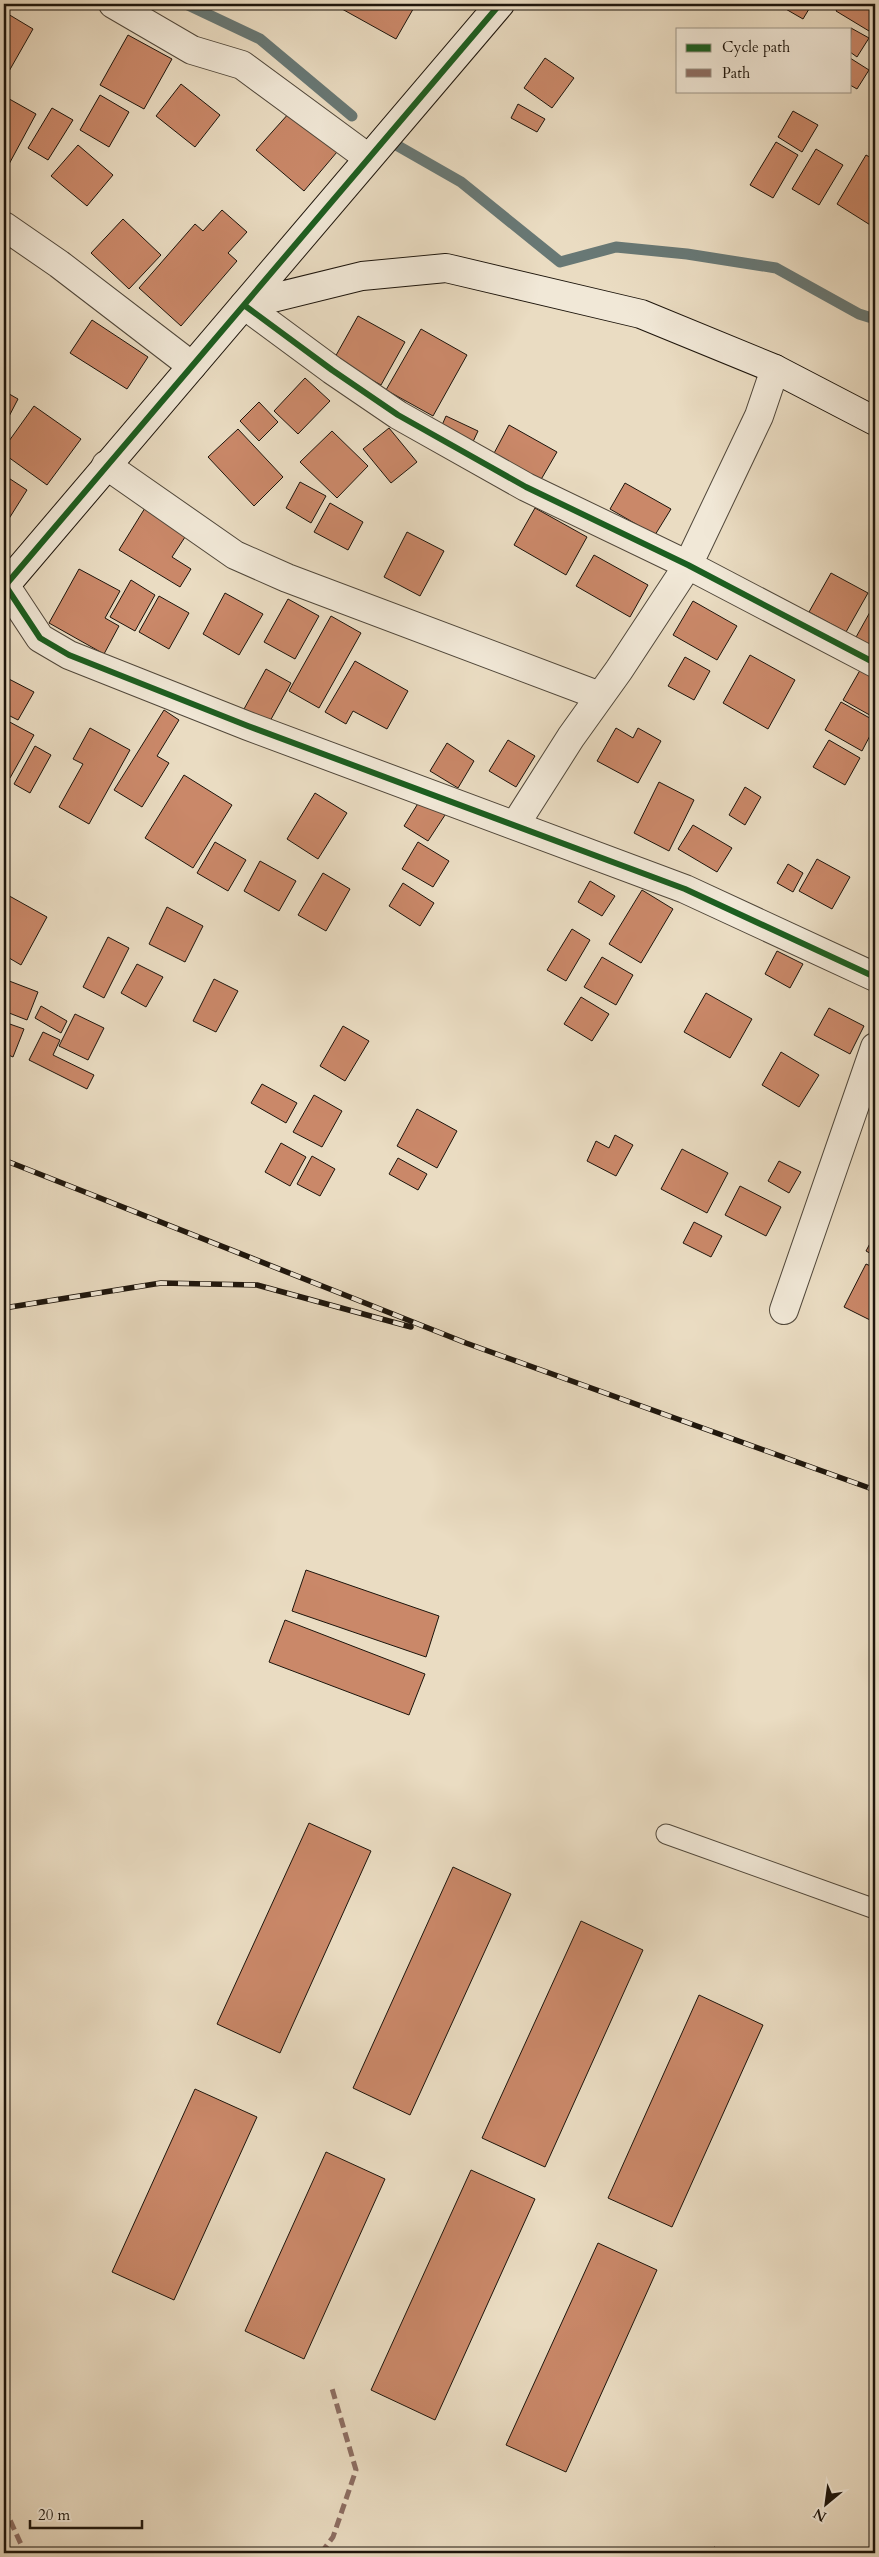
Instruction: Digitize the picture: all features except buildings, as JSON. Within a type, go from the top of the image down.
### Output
[{"type":"street","points":[[112,4],[192,50],[242,65],[367,157]]},
{"type":"street","points":[[500,4],[367,157],[5,586],[40,638],[68,655],[248,726],[685,889],[875,977]]},
{"type":"street","points":[[4,226],[59,264],[192,366]]},
{"type":"street","points":[[244,305],[362,276],[446,268],[641,314],[775,369],[875,421]]},
{"type":"street","points":[[244,305],[332,370],[398,415],[526,487],[688,565],[875,663]]},
{"type":"street","points":[[515,825],[571,737],[688,565],[758,416],[775,369]]},
{"type":"street","points":[[106,466],[235,555],[287,578],[600,696]]},
{"type":"street","points":[[784,1310],[875,1047]]},
{"type":"lane","points":[[666,1834],[875,1909]]},
{"type":"waterway","points":[[186,4],[260,39],[352,116]]},
{"type":"waterway","points":[[391,142],[461,182],[560,262],[616,247],[687,254],[776,268],[859,314],[875,319]]},
{"type":"railway","points":[[4,1160],[466,1343],[875,1490]]},
{"type":"railway","points":[[4,1308],[161,1283],[257,1285],[411,1327]]},
{"type":"marked path","points":[[321,2553],[333,2537],[356,2470],[331,2385]]},
{"type":"marked path","points":[[4,2507],[25,2553]]},
{"type":"cycle path","points":[[4,587],[500,4]]},
{"type":"cycle path","points":[[244,305],[332,370],[398,415],[526,487],[688,565],[875,663]]},
{"type":"cycle path","points":[[5,585],[40,638],[69,655],[248,726],[685,889],[875,977]]}]
